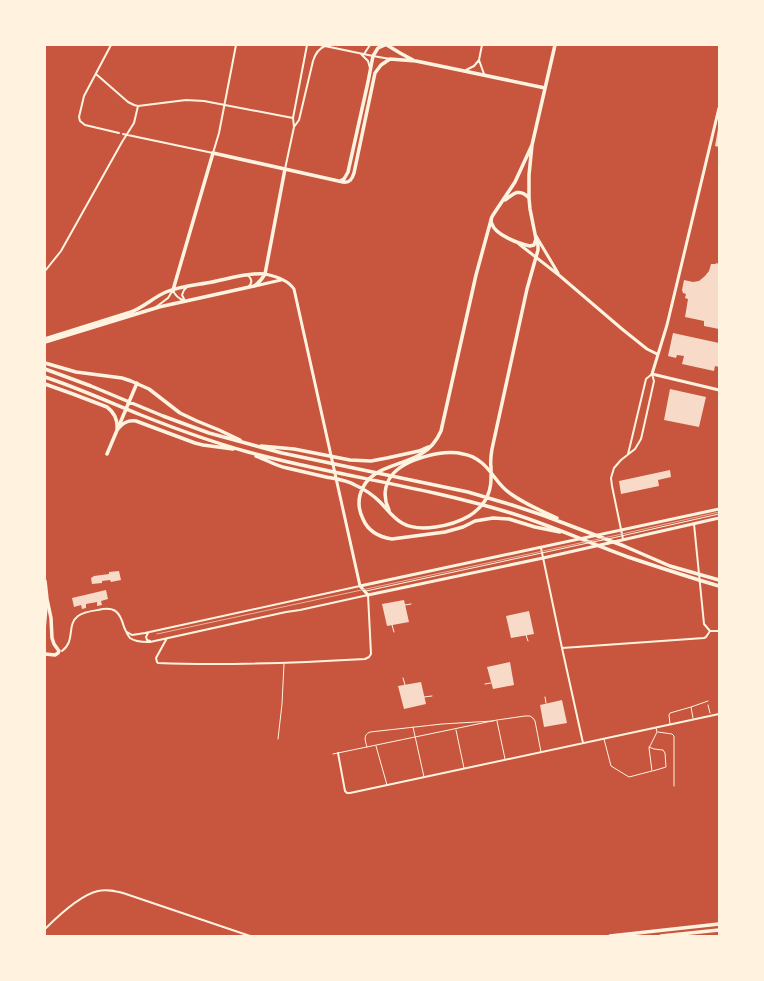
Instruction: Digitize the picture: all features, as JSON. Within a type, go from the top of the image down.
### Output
[{"type":"main road","points":[[340,181],[344,179],[348,172],[373,56],[378,48],[386,45],[416,61]]},
{"type":"main road","points":[[117,430],[126,422],[132,420],[195,443],[247,452],[277,465],[342,480],[363,489],[374,497],[397,520],[403,524],[415,528],[436,527],[452,523],[475,512],[485,500],[489,491],[493,443],[538,245],[529,198],[532,145],[555,45]]},
{"type":"main road","points":[[173,290],[214,153],[340,181],[349,181],[352,177],[375,73],[381,65],[390,59],[416,61],[545,88]]},
{"type":"main road","points":[[719,108],[667,325],[652,374],[719,390]]},
{"type":"main road","points":[[532,145],[519,174],[491,220],[476,275],[441,431],[427,450],[420,455],[372,475],[362,488],[359,505],[360,512],[369,528],[376,534],[392,539],[449,531],[476,521],[493,518],[509,519],[535,527],[568,534]]},
{"type":"main road","points":[[254,286],[261,281],[265,274],[285,169]]},
{"type":"main road","points":[[502,201],[518,192],[524,193],[529,198]]},
{"type":"main road","points":[[491,220],[495,230],[536,256],[622,329],[647,349],[657,354]]},
{"type":"main road","points":[[536,238],[560,276]]},
{"type":"main road","points":[[514,241],[530,246],[534,244],[536,238]]},
{"type":"main road","points":[[45,342],[132,314],[160,295],[173,290],[247,275],[261,274],[282,280],[291,285],[294,289],[360,586],[368,595],[543,558],[622,538],[719,518]]},
{"type":"main road","points":[[45,339],[132,314],[282,280]]},
{"type":"main road","points":[[45,363],[76,372],[122,378],[137,383],[149,389],[172,408],[184,415],[250,445],[294,450],[350,460],[371,461],[422,450],[430,446],[436,439]]},
{"type":"main road","points":[[45,369],[91,386],[162,416],[250,445],[303,458],[468,492],[512,505],[572,526],[670,566],[719,580]]},
{"type":"main road","points":[[45,377],[82,390],[185,432],[247,452],[468,500],[528,518],[642,561],[719,586]]},
{"type":"main road","points":[[107,454],[137,383]]},
{"type":"main road","points":[[45,384],[106,407],[116,416],[117,430]]},
{"type":"main road","points":[[391,514],[386,504],[385,489],[390,477],[396,470],[409,462],[427,456],[458,453],[471,456],[483,463],[501,486],[515,497],[572,526]]},
{"type":"main road","points":[[360,586],[719,509]]},
{"type":"main road","points":[[45,581],[51,618],[52,638],[56,648],[59,650],[55,655],[45,654]]},
{"type":"main road","points":[[610,936],[719,924]]},
{"type":"main road","points":[[661,936],[719,930]]},
{"type":"street","points":[[111,45],[85,94],[79,119],[81,123],[85,125],[119,133]]},
{"type":"street","points":[[123,134],[214,153],[236,45]]},
{"type":"street","points":[[285,169],[294,127],[293,118],[307,45]]},
{"type":"street","points":[[320,45],[390,59]]},
{"type":"street","points":[[364,54],[370,45]]},
{"type":"street","points":[[465,71],[474,66],[479,60],[482,45]]},
{"type":"street","points":[[294,127],[299,120],[313,61],[320,48],[325,46]]},
{"type":"street","points":[[360,53],[368,61],[370,70]]},
{"type":"street","points":[[479,60],[484,75]]},
{"type":"street","points":[[96,74],[128,102],[138,106],[186,100],[204,101],[293,118]]},
{"type":"street","points":[[45,271],[61,251],[134,123],[138,106]]},
{"type":"street","points":[[247,275],[252,281],[247,287]]},
{"type":"street","points":[[186,301],[182,295],[187,287]]},
{"type":"street","points":[[173,290],[177,297],[186,301]]},
{"type":"street","points":[[150,310],[168,298],[173,290]]},
{"type":"street","points":[[622,538],[611,478],[614,468],[636,447],[642,434],[654,381],[652,374],[646,379],[628,454]]},
{"type":"street","points":[[694,524],[704,624],[710,631],[719,631]]},
{"type":"street","points":[[541,548],[583,743]]},
{"type":"street","points":[[124,628],[132,635],[149,632],[360,586]]},
{"type":"street","points":[[62,651],[68,645],[73,622],[78,616],[106,608],[119,613],[127,635],[131,638],[144,642],[286,612],[299,611],[368,595],[371,654],[365,660],[198,665],[158,664],[156,658],[166,638]]},
{"type":"street","points":[[45,627],[47,599]]},
{"type":"street","points":[[562,648],[705,638],[710,631]]},
{"type":"street","points":[[149,632],[146,637],[147,640],[152,641]]},
{"type":"street","points":[[338,753],[345,791],[350,793],[719,714]]},
{"type":"street","points":[[45,929],[64,911],[82,899],[97,891],[110,890],[123,893],[250,936]]},
{"type":"lane","points":[[364,591],[542,553],[622,538],[719,514]]},
{"type":"lane","points":[[278,739],[282,704],[284,663]]},
{"type":"lane","points":[[670,724],[670,713],[691,708],[708,701]]},
{"type":"lane","points":[[691,708],[693,719]]},
{"type":"lane","points":[[334,754],[497,720],[525,716],[530,716],[535,722],[542,752]]},
{"type":"lane","points":[[367,748],[365,737],[366,734],[370,732],[497,720]]},
{"type":"lane","points":[[497,720],[505,760]]},
{"type":"lane","points":[[413,727],[424,778]]},
{"type":"lane","points":[[652,771],[649,747],[657,732],[656,727]]},
{"type":"lane","points":[[455,729],[464,769]]},
{"type":"lane","points":[[657,732],[672,734],[674,736],[674,786]]},
{"type":"lane","points":[[604,739],[611,766],[629,777],[666,767],[665,753],[663,750],[649,747]]},
{"type":"lane","points":[[376,746],[387,785]]},
{"type":"path","points":[[405,605],[411,604]]},
{"type":"path","points":[[392,625],[394,632]]},
{"type":"path","points":[[526,635],[528,641]]},
{"type":"path","points":[[403,678],[405,685]]},
{"type":"path","points":[[485,684],[491,683]]},
{"type":"path","points":[[424,697],[432,696]]},
{"type":"path","points":[[545,697],[546,703]]},
{"type":"path","points":[[708,701],[710,716]]},
{"type":"building","points":[[719,129],[719,147],[715,146]]},
{"type":"building","points":[[717,263],[719,265],[719,329],[704,326],[704,321],[685,317],[688,299],[685,298],[686,294],[683,293],[682,290],[684,280],[693,282],[699,281],[709,271],[711,264]]},
{"type":"building","points":[[673,333],[719,343],[719,367],[715,366],[714,371],[682,364],[684,356],[677,355],[676,358],[668,356]]},
{"type":"building","points":[[670,389],[706,397],[699,427],[664,420]]},
{"type":"building","points":[[670,470],[671,477],[658,480],[659,486],[621,494],[619,481]]},
{"type":"building","points":[[119,571],[121,580],[111,582],[110,580],[102,581],[102,583],[92,584],[91,578],[94,576]]},
{"type":"building","points":[[106,590],[108,599],[101,601],[102,605],[97,606],[97,602],[86,604],[86,608],[82,609],[81,605],[74,607],[72,598]]},
{"type":"building","points":[[404,600],[409,622],[387,626],[382,604]]},
{"type":"building","points":[[529,611],[534,634],[511,638],[506,616]]},
{"type":"building","points":[[510,662],[514,685],[493,689],[487,667]]},
{"type":"building","points":[[421,682],[426,704],[404,709],[398,686]]},
{"type":"building","points":[[562,700],[567,723],[544,727],[540,705]]},
{"type":"tram line","points":[[157,634],[719,512]]}]
